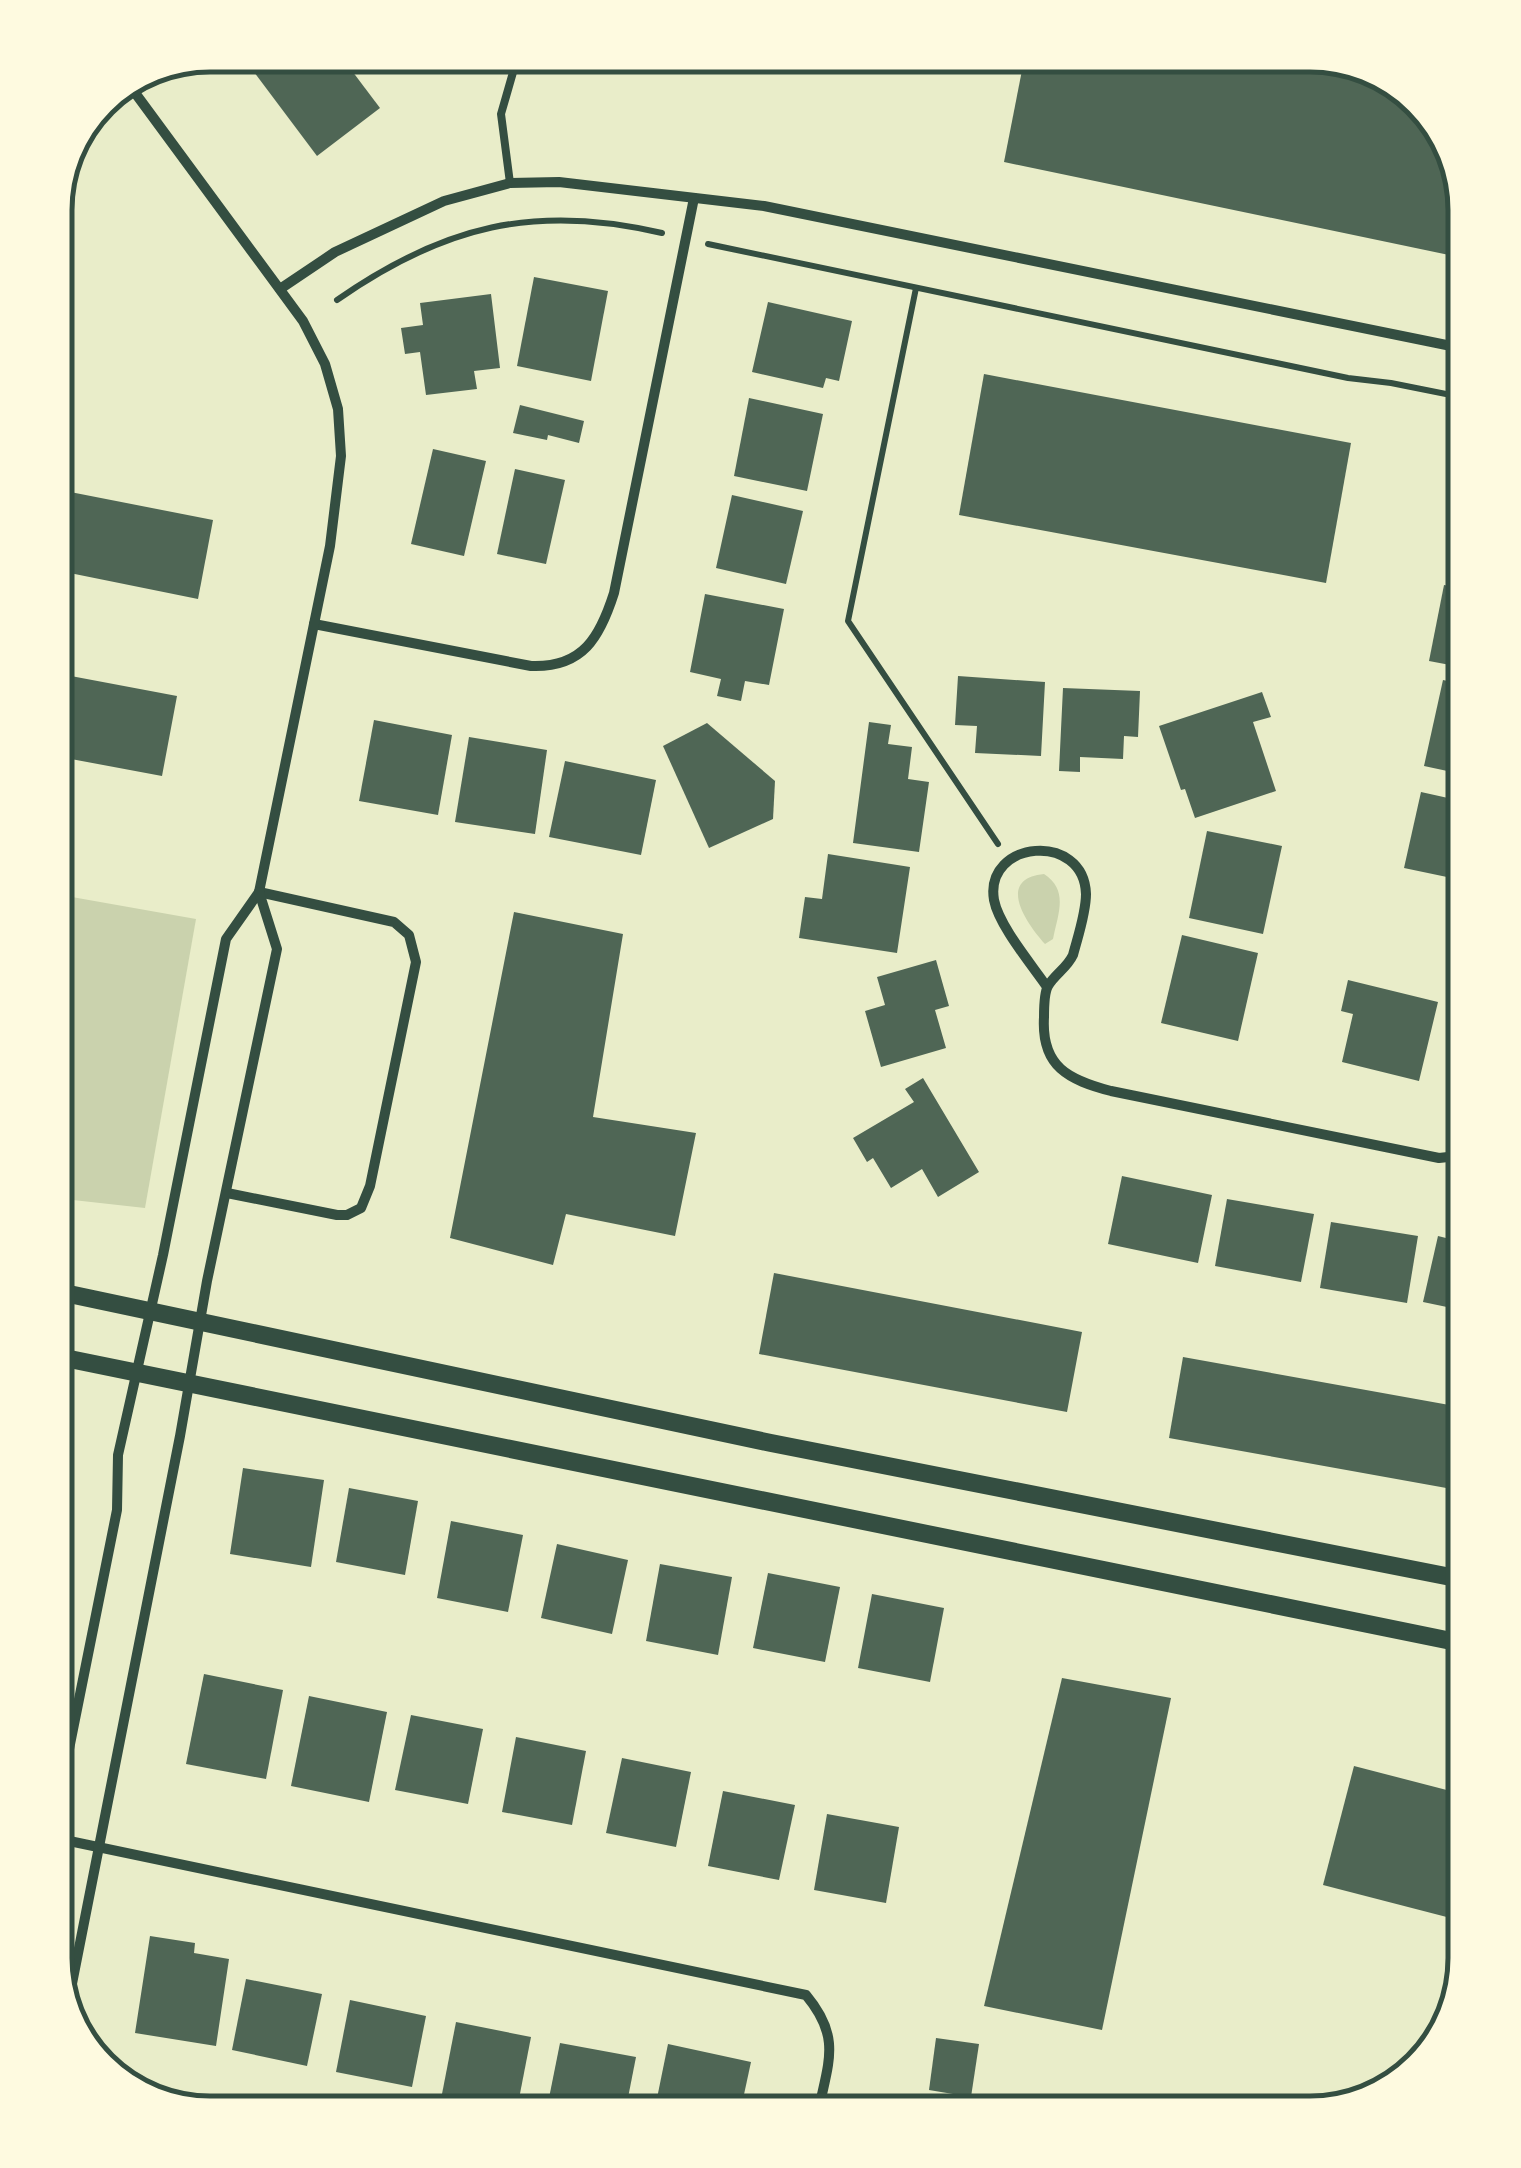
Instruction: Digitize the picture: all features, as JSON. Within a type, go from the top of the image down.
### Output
[{"type":"street","points":[[72,1732],[116,1510],[118,1455],[226,939],[259,892],[335,511],[341,432],[332,386],[317,346],[280,289],[136,95]]},
{"type":"street","points":[[280,289],[335,252],[406,217],[473,192],[510,184],[590,184],[764,206],[1448,345]]},
{"type":"street","points":[[314,624],[531,666],[561,663],[589,646],[600,633],[614,594],[694,198]]},
{"type":"street","points":[[1047,987],[1073,955],[1086,892],[1077,868],[1066,856],[1042,849],[1022,853],[1004,865],[994,896],[1002,919],[1047,987],[1043,1034],[1050,1057],[1072,1078],[1090,1086],[1448,1157]]},
{"type":"street","points":[[227,1192],[336,1215],[361,1208],[370,1186],[416,962],[409,935],[394,922],[259,892]]},
{"type":"street","points":[[74,1975],[277,949],[259,892]]},
{"type":"street","points":[[72,1295],[771,1443],[1448,1576]]},
{"type":"street","points":[[72,1359],[1448,1640]]},
{"type":"street","points":[[72,1841],[806,1995],[825,2018],[831,2048],[821,2096]]},
{"type":"lane","points":[[510,184],[501,114],[513,72]]},
{"type":"path","points":[[337,300],[368,279],[436,244],[499,224],[552,220],[641,228]]},
{"type":"path","points":[[726,249],[1348,378],[1392,382],[1448,394]]},
{"type":"path","points":[[916,288],[848,621],[990,830]]},
{"type":"green space","points":[[1044,874],[1057,887],[1060,903],[1053,939],[1045,944],[1024,914],[1018,893],[1029,878]]},
{"type":"green space","points":[[73,897],[196,919],[145,1208],[72,1200]]},
{"type":"building","points":[[254,72],[353,72],[380,108],[317,156]]},
{"type":"building","points":[[1022,73],[1338,75],[1387,96],[1408,113],[1430,141],[1447,192],[1448,255],[1004,162]]},
{"type":"building","points":[[534,277],[608,291],[591,381],[517,366]]},
{"type":"building","points":[[491,294],[500,368],[474,371],[477,389],[426,395],[420,352],[405,354],[401,328],[423,325],[420,303]]},
{"type":"building","points":[[768,302],[852,321],[839,381],[826,378],[823,388],[752,372]]},
{"type":"building","points":[[984,374],[1351,443],[1326,583],[959,515]]},
{"type":"building","points":[[749,398],[823,414],[807,491],[734,476]]},
{"type":"building","points":[[520,405],[584,421],[579,443],[548,435],[547,440],[513,433]]},
{"type":"building","points":[[433,449],[486,461],[464,556],[411,544]]},
{"type":"building","points":[[515,469],[565,480],[546,564],[497,554]]},
{"type":"building","points":[[73,492],[213,520],[198,599],[73,574]]},
{"type":"building","points":[[732,495],[803,511],[786,584],[716,568]]},
{"type":"building","points":[[1444,585],[1448,586],[1448,665],[1429,661]]},
{"type":"building","points":[[705,594],[784,609],[769,685],[745,681],[741,701],[717,696],[721,679],[690,672]]},
{"type":"building","points":[[73,676],[177,696],[162,776],[73,759]]},
{"type":"building","points":[[958,676],[1045,682],[1041,756],[975,753],[977,726],[955,725]]},
{"type":"building","points":[[1443,680],[1448,681],[1448,771],[1424,766]]},
{"type":"building","points":[[1063,688],[1140,691],[1138,737],[1124,736],[1123,759],[1080,757],[1080,772],[1059,771]]},
{"type":"building","points":[[1262,692],[1271,717],[1253,722],[1276,791],[1195,818],[1159,726]]},
{"type":"building","points":[[374,720],[452,735],[438,815],[359,801]]},
{"type":"building","points":[[869,722],[891,725],[888,744],[912,747],[908,779],[929,782],[919,852],[853,843]]},
{"type":"building","points":[[707,723],[775,781],[773,819],[709,848],[663,746]]},
{"type":"building","points":[[469,737],[547,750],[535,834],[455,822]]},
{"type":"building","points":[[565,761],[656,780],[641,855],[549,837]]},
{"type":"building","points":[[1421,792],[1448,798],[1448,877],[1404,868]]},
{"type":"building","points":[[1207,831],[1282,846],[1263,934],[1189,918]]},
{"type":"building","points":[[828,854],[910,867],[897,953],[799,938],[805,897],[822,899]]},
{"type":"building","points":[[514,912],[623,934],[593,1117],[696,1133],[675,1236],[566,1214],[553,1265],[450,1238]]},
{"type":"building","points":[[1182,935],[1258,953],[1238,1041],[1161,1023]]},
{"type":"building","points":[[936,960],[949,1006],[935,1010],[946,1048],[881,1067],[865,1011],[885,1005],[877,977]]},
{"type":"building","points":[[1348,980],[1438,1002],[1419,1081],[1342,1062],[1353,1014],[1341,1011]]},
{"type":"building","points":[[923,1078],[979,1172],[938,1197],[922,1169],[891,1188],[873,1158],[867,1162],[853,1138],[914,1102],[905,1089]]},
{"type":"building","points":[[1122,1176],[1212,1195],[1198,1263],[1108,1244]]},
{"type":"building","points":[[1227,1199],[1314,1214],[1301,1282],[1215,1266]]},
{"type":"building","points":[[1331,1222],[1418,1236],[1407,1303],[1320,1288]]},
{"type":"building","points":[[1438,1236],[1448,1238],[1448,1307],[1423,1302]]},
{"type":"building","points":[[774,1273],[1082,1332],[1067,1412],[759,1354]]},
{"type":"building","points":[[1183,1357],[1448,1405],[1448,1488],[1169,1438]]},
{"type":"building","points":[[243,1468],[324,1480],[311,1567],[230,1554]]},
{"type":"building","points":[[349,1488],[418,1501],[405,1575],[336,1562]]},
{"type":"building","points":[[451,1521],[523,1535],[508,1612],[437,1598]]},
{"type":"building","points":[[557,1544],[628,1560],[612,1634],[541,1618]]},
{"type":"building","points":[[660,1564],[732,1577],[718,1655],[646,1641]]},
{"type":"building","points":[[768,1573],[840,1587],[825,1662],[753,1648]]},
{"type":"building","points":[[872,1594],[944,1608],[930,1682],[858,1668]]},
{"type":"building","points":[[204,1674],[283,1690],[266,1779],[186,1764]]},
{"type":"building","points":[[1062,1678],[1171,1698],[1102,2030],[984,2006]]},
{"type":"building","points":[[309,1696],[387,1712],[369,1802],[291,1786]]},
{"type":"building","points":[[411,1715],[483,1729],[468,1804],[395,1790]]},
{"type":"building","points":[[516,1737],[586,1751],[572,1825],[502,1812]]},
{"type":"building","points":[[622,1758],[691,1772],[676,1847],[606,1833]]},
{"type":"building","points":[[1354,1766],[1448,1790],[1448,1917],[1323,1885]]},
{"type":"building","points":[[723,1791],[795,1805],[779,1880],[708,1866]]},
{"type":"building","points":[[827,1814],[899,1827],[886,1903],[814,1890]]},
{"type":"building","points":[[150,1936],[195,1943],[194,1953],[229,1959],[216,2046],[135,2033]]},
{"type":"building","points":[[246,1979],[322,1994],[307,2066],[232,2050]]},
{"type":"building","points":[[350,2000],[426,2016],[412,2087],[336,2072]]},
{"type":"building","points":[[456,2022],[531,2037],[520,2095],[442,2094]]},
{"type":"building","points":[[936,2038],[979,2044],[971,2096],[929,2090]]},
{"type":"building","points":[[560,2043],[636,2057],[628,2095],[550,2095]]},
{"type":"building","points":[[668,2044],[751,2062],[744,2095],[658,2095]]}]
